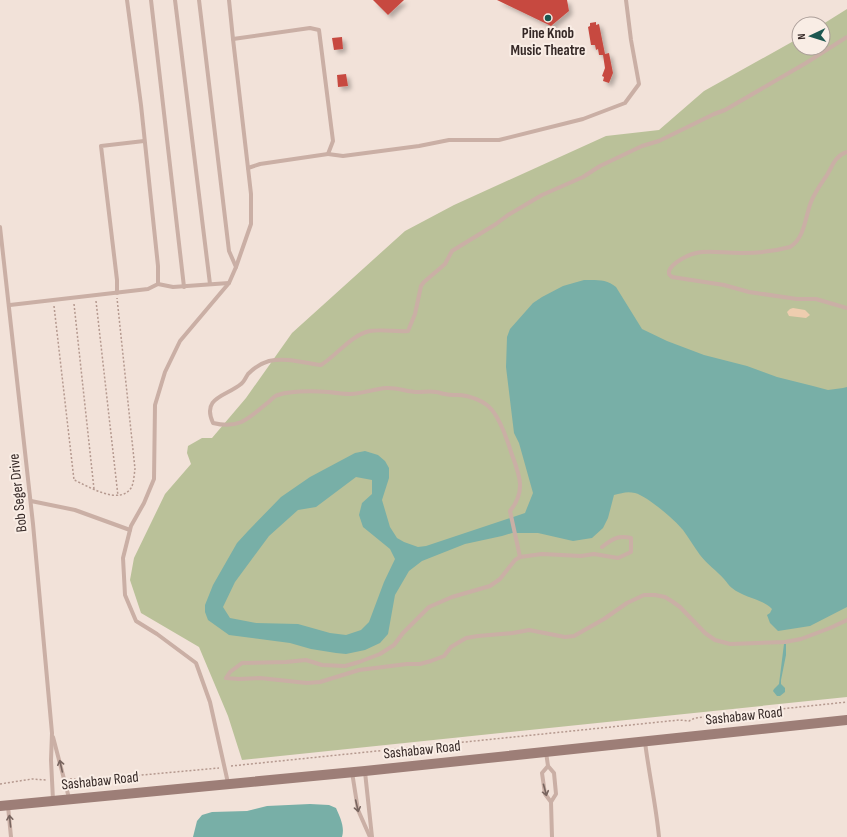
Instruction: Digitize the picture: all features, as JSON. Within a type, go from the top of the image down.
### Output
[{"type":"main road","name":"Sashabaw Road","points":[[4,806],[365,771],[847,720]]},
{"type":"lane","points":[[127,0],[158,266],[158,284]]},
{"type":"lane","points":[[151,0],[184,287]]},
{"type":"lane","points":[[175,0],[210,284]]},
{"type":"lane","points":[[199,0],[229,251],[236,267]]},
{"type":"lane","points":[[229,0],[251,194],[251,224],[236,267],[228,283],[180,341],[165,372],[155,405],[154,479],[144,503],[130,526],[123,558],[125,595],[136,621],[157,634],[196,663],[210,702],[229,784]]},
{"type":"lane","points":[[248,168],[260,164],[328,154],[343,156],[419,146],[448,140],[499,140],[583,120],[625,103],[639,84],[626,0]]},
{"type":"lane","points":[[233,39],[310,28],[319,30],[333,141],[328,154]]},
{"type":"lane","points":[[520,557],[510,511],[517,502],[519,494],[520,483],[516,464],[508,443],[492,410],[484,403],[459,395],[446,395],[437,392],[417,392],[397,388],[386,388],[349,394],[313,391],[293,392],[276,395],[268,404],[247,420],[224,426],[212,423],[210,418],[210,406],[218,397],[241,384],[249,373],[256,367],[268,361],[294,360],[321,365],[349,342],[366,332],[380,330],[399,332],[408,331],[415,314],[424,282],[440,270],[452,252],[467,241],[542,195],[584,177],[600,166],[642,146],[660,141],[725,110],[806,63],[847,37]]},
{"type":"lane","points":[[117,293],[117,280],[101,146],[144,141]]},
{"type":"lane","points":[[847,152],[841,154],[834,160],[817,190],[800,236],[794,245],[762,252],[728,253],[705,251],[694,253],[675,263],[671,267],[669,274],[672,277],[724,285],[749,292],[797,299],[816,299],[847,308]]},
{"type":"lane","name":"Bob Seger Drive","points":[[0,227],[31,501],[52,733],[51,760],[53,801]]},
{"type":"lane","points":[[10,305],[148,289],[158,284],[173,287],[184,287],[228,283]]},
{"type":"lane","points":[[31,501],[75,510],[130,530]]},
{"type":"lane","points":[[602,547],[610,541],[622,536],[631,538],[631,552],[618,558],[594,554],[581,556],[542,554],[520,557],[515,560],[500,580],[490,586],[452,597],[429,607],[402,633],[394,645],[380,654],[366,660],[345,666],[322,665],[306,660],[242,663],[230,672],[226,678],[260,678],[296,682],[313,682],[332,678],[350,671],[407,664],[420,664],[431,661],[444,656],[451,647],[466,638],[529,630],[565,637],[574,636],[604,619],[627,603],[644,595],[655,595],[669,599],[680,607],[705,633],[715,640],[730,644],[785,642],[830,628],[847,620]]},
{"type":"lane","name":"Bob Seger Drive","points":[[52,733],[69,800]]},
{"type":"lane","points":[[645,741],[659,837]]},
{"type":"lane","points":[[546,752],[548,766],[554,773],[556,794],[551,802],[552,837]]},
{"type":"lane","points":[[548,766],[542,773],[545,794],[551,802]]},
{"type":"lane","points":[[365,771],[371,837]]},
{"type":"lane","points":[[352,772],[356,804],[371,837]]},
{"type":"lane","points":[[4,806],[12,837]]},
{"type":"path","points":[[53,300],[74,480],[113,496],[118,496],[123,495],[131,488],[135,469],[117,293]]},
{"type":"path","points":[[95,296],[118,496]]},
{"type":"path","points":[[74,298],[94,489]]},
{"type":"path","points":[[64,779],[130,778],[142,775],[679,720],[689,721],[695,718],[847,702]]},
{"type":"path","points":[[0,784],[32,779],[52,780]]},
{"type":"green space","points":[[847,9],[847,697],[242,760],[228,716],[199,647],[141,613],[130,580],[134,558],[165,494],[191,464],[187,453],[188,446],[202,438],[212,438],[246,398],[292,333],[405,231],[454,205],[606,136],[659,130],[704,91],[791,42],[791,56],[831,56],[831,19]]},
{"type":"sand","points":[[793,308],[805,310],[810,315],[806,318],[789,316],[787,312]]},
{"type":"water","points":[[584,280],[601,280],[613,284],[642,329],[667,341],[704,355],[747,366],[777,377],[828,390],[847,387],[847,607],[810,626],[778,631],[770,623],[767,615],[772,609],[768,605],[742,594],[731,587],[703,558],[674,520],[640,495],[627,492],[614,495],[608,518],[603,528],[592,538],[573,541],[538,533],[512,533],[465,544],[422,561],[409,571],[395,595],[388,634],[380,643],[365,650],[346,654],[336,653],[311,649],[290,643],[229,635],[208,620],[205,612],[205,605],[213,585],[237,543],[281,497],[310,477],[355,453],[365,451],[378,455],[385,461],[389,468],[389,478],[382,500],[390,527],[397,538],[418,547],[426,546],[525,513],[533,493],[519,443],[514,433],[506,367],[507,337],[510,329],[533,303],[563,286]],"holes":[[[356,477],[372,480],[372,494],[362,503],[359,515],[363,527],[390,549],[395,559],[384,582],[369,622],[361,630],[346,635],[330,633],[298,624],[256,623],[230,618],[223,607],[235,582],[269,536],[298,510],[316,507]]]},
{"type":"water","points":[[784,644],[786,644],[786,655],[781,684],[785,688],[785,692],[780,696],[777,696],[773,691],[779,684]]},
{"type":"water","points":[[310,804],[329,805],[336,808],[342,826],[342,837],[193,837],[197,821],[202,815],[212,812],[247,811],[267,806]]},
{"type":"building","points":[[373,0],[404,0],[388,15]]},
{"type":"building","name":"Pine Knob Music Theatre","points":[[497,0],[567,0],[569,11],[551,26]]},
{"type":"building","points":[[596,22],[596,25],[599,24],[605,54],[609,53],[613,73],[609,83],[603,81],[604,77],[602,76],[605,68],[603,55],[599,55],[598,49],[596,50],[595,45],[591,45],[588,27],[590,26],[590,23]]},
{"type":"building","points":[[342,37],[343,49],[334,50],[332,38]]},
{"type":"building","points":[[346,74],[348,86],[338,87],[337,75]]},
{"type":"place","name":"Pine Knob Music Theatre","points":[[548,18]]}]
